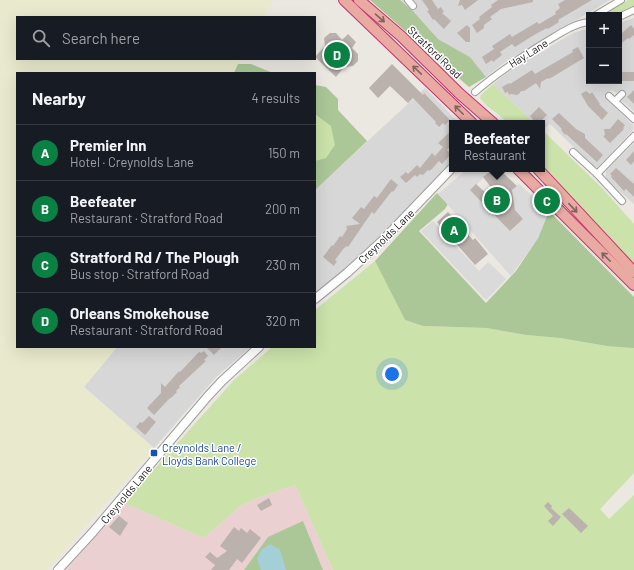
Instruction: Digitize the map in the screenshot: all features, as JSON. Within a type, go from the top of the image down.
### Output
[{"type":"highway","points":[[344,0],[469,120]]},
{"type":"highway","name":"Stratford Road","points":[[359,0],[401,36],[460,94],[490,120]]},
{"type":"highway","points":[[460,94],[462,101],[481,120]]},
{"type":"highway","points":[[521,172],[634,285]]},
{"type":"highway","points":[[541,172],[634,272]]},
{"type":"street","points":[[408,0],[413,6]]},
{"type":"street","points":[[601,12],[621,0]]},
{"type":"street","points":[[622,16],[634,10]]},
{"type":"street","name":"Hay Lane","points":[[475,92],[506,67],[565,31],[586,22]]},
{"type":"street","points":[[615,101],[622,94]]},
{"type":"street","points":[[609,96],[634,118]]},
{"type":"street","points":[[597,174],[634,136]]},
{"type":"street","points":[[573,152],[597,174],[622,201]]},
{"type":"street","name":"Creynolds Lane","points":[[316,298],[382,242],[449,171]]},
{"type":"street","name":"Creynolds Lane","points":[[58,570],[93,532],[222,380],[258,348]]},
{"type":"shaded area","points":[[400,0],[610,0],[590,12],[586,12],[586,14],[504,63],[486,77],[470,57],[438,39],[413,11]]},
{"type":"shaded area","points":[[634,18],[634,111],[622,101],[622,97],[626,93],[622,90],[617,93],[611,90],[604,96],[633,125],[633,130],[598,167],[594,167],[550,124],[545,128],[545,120],[531,120],[493,84],[511,70],[573,33],[586,29],[586,84],[622,84],[622,22]]},
{"type":"shaded area","points":[[425,88],[456,120],[449,120],[449,163],[416,201],[362,256],[316,292],[316,189]]},
{"type":"shaded area","points":[[634,143],[634,204],[606,179],[606,171]]},
{"type":"shaded area","points":[[464,172],[487,172],[488,173],[471,190],[510,231],[523,219],[515,210],[512,190],[519,184],[549,211],[538,238],[511,276],[438,194]]},
{"type":"shaded area","points":[[433,221],[479,271],[488,262],[506,279],[486,300],[421,231]]},
{"type":"shaded area","points":[[116,348],[250,348],[217,376],[154,448],[84,387]]},
{"type":"shaded area","points":[[295,485],[333,570],[65,570],[124,503],[204,538],[239,507],[257,498]]},
{"type":"green space","points":[[0,0],[274,0],[265,16],[16,16],[16,60],[240,60],[234,72],[16,72],[16,348],[116,348],[84,387],[154,448],[47,570],[0,570]]},
{"type":"green space","points":[[370,0],[400,0],[413,11],[438,39],[470,57],[486,77],[469,87]]},
{"type":"green space","points":[[628,0],[634,0],[634,7],[627,11],[610,12]]},
{"type":"green space","points":[[238,64],[251,64],[271,72],[234,72]]},
{"type":"green space","points":[[493,84],[531,120],[504,120],[486,105],[480,98],[481,95]]},
{"type":"green space","points":[[316,85],[326,87],[338,99],[338,110],[367,141],[316,189],[316,161],[326,158],[335,145],[331,126],[316,115]]},
{"type":"green space","points":[[316,100],[367,141],[316,189]]},
{"type":"green space","points":[[545,133],[601,187],[634,224],[634,264],[545,171]]},
{"type":"green space","points":[[437,193],[448,204],[445,209],[419,231],[486,303],[516,271],[538,238],[549,211],[634,297],[634,348],[607,346],[560,338],[526,335],[487,328],[423,326],[405,320],[375,261]]},
{"type":"green space","points":[[375,261],[405,320],[423,326],[487,328],[607,346],[634,346],[634,473],[600,509],[609,519],[634,495],[634,570],[333,570],[295,485],[257,498],[239,507],[204,538],[124,503],[234,380],[271,348],[316,348],[316,309]]},
{"type":"green space","points":[[303,521],[323,570],[244,570],[268,537]]},
{"type":"water","points":[[270,544],[280,550],[286,570],[261,570],[257,559],[261,550]]},
{"type":"building","points":[[422,0],[432,0],[438,9],[441,7],[444,12],[442,13],[451,21],[444,29],[434,19],[433,20],[427,11],[429,10]]},
{"type":"building","points":[[460,0],[478,0],[465,10],[462,5],[458,6]]},
{"type":"building","points":[[498,0],[533,0],[533,2],[501,9],[490,17],[492,19],[477,33],[472,25],[480,19],[479,17],[492,7],[491,5]]},
{"type":"building","points":[[565,0],[592,0],[558,20],[559,22],[548,29],[547,28],[534,35],[515,47],[512,44],[500,52],[502,55],[493,62],[492,60],[486,64],[482,57],[494,49],[492,46],[510,34],[512,37],[537,22],[539,24],[556,14],[555,12],[560,8],[558,4]]},
{"type":"building","points":[[467,25],[470,28],[470,42],[466,42],[457,33]]},
{"type":"building","points":[[631,25],[634,29],[634,35],[622,43],[622,33]]},
{"type":"building","points":[[330,33],[336,33],[342,40],[348,34],[356,42],[352,48],[358,54],[358,61],[353,66],[344,67],[336,77],[316,58],[316,56],[325,46],[324,38]]},
{"type":"building","points":[[578,47],[584,58],[549,79],[548,78],[541,82],[540,89],[536,83],[524,91],[521,91],[517,95],[509,95],[508,92],[505,93],[502,87],[509,83],[510,84],[532,70],[535,74],[573,52],[572,50]]},
{"type":"building","points":[[392,64],[423,95],[424,93],[450,120],[445,125],[443,123],[439,127],[413,98],[408,103],[390,86],[378,98],[369,88]]},
{"type":"building","points":[[622,72],[634,72],[634,81],[622,81]]},
{"type":"building","points":[[634,90],[634,104],[627,97]]},
{"type":"building","points":[[586,91],[590,94],[592,92],[599,104],[608,113],[602,120],[588,106],[581,94]]},
{"type":"building","points":[[539,107],[547,115],[542,120],[533,120],[530,116]]},
{"type":"building","points":[[559,113],[576,129],[585,134],[585,138],[603,155],[597,162],[566,134],[565,135],[561,130],[562,129],[552,119]]},
{"type":"building","points":[[618,119],[625,125],[623,128],[624,129],[610,143],[603,136],[605,135],[604,129],[610,129]]},
{"type":"building","points":[[449,133],[449,148],[447,150],[449,152],[449,156],[442,164],[439,161],[432,169],[429,171],[428,170],[423,175],[420,174],[417,177],[415,175],[406,183],[400,177],[406,172],[408,174],[417,165],[420,168],[432,153],[435,156],[443,147],[438,143]]},
{"type":"building","points":[[634,151],[634,161],[631,165],[626,160]]},
{"type":"building","points":[[616,168],[634,184],[634,197],[626,189],[624,191],[611,177],[612,176],[610,174]]},
{"type":"building","points":[[489,172],[502,172],[517,186],[512,190],[515,210],[523,219],[510,231],[470,190],[476,184],[501,207],[504,204],[483,177]]},
{"type":"building","points":[[391,179],[398,185],[374,214],[372,212],[348,247],[347,246],[344,248],[335,260],[337,261],[334,266],[323,257],[340,236],[342,237],[347,229],[346,226],[360,224],[352,218],[361,207],[364,209],[374,196],[377,198]]},
{"type":"building","points":[[448,212],[473,240],[475,238],[488,254],[475,265],[437,222]]},
{"type":"building","points":[[207,348],[221,348],[214,355]]},
{"type":"building","points":[[204,351],[208,356],[204,360],[206,361],[179,386],[180,387],[176,391],[177,392],[154,415],[147,408],[161,393],[161,383],[165,387],[199,352],[201,353]]},
{"type":"building","points":[[149,416],[156,422],[145,435],[136,427],[140,422],[142,423]]},
{"type":"building","points":[[269,498],[272,505],[261,511],[257,505]]},
{"type":"building","points":[[548,502],[552,506],[551,508],[561,517],[553,526],[548,521],[553,516],[544,506]]},
{"type":"building","points":[[569,508],[588,526],[581,533],[562,514]]},
{"type":"building","points":[[119,516],[128,523],[120,536],[109,527]]},
{"type":"building","points":[[234,527],[239,531],[241,528],[247,533],[250,529],[261,538],[242,563],[237,559],[229,570],[211,570],[215,565],[205,557],[210,552],[217,558],[227,551],[220,546]]},
{"type":"place","name":"Orleans Smokehouse","points":[[337,55]]},
{"type":"place","name":"Beefeater","points":[[497,200]]},
{"type":"place","name":"Stratford Rd / The Plough","points":[[547,201]]},
{"type":"place","name":"Premier Inn","points":[[454,230]]},
{"type":"place","name":"Creynolds Lane / Lloyds Bank College","points":[[154,453]]}]
